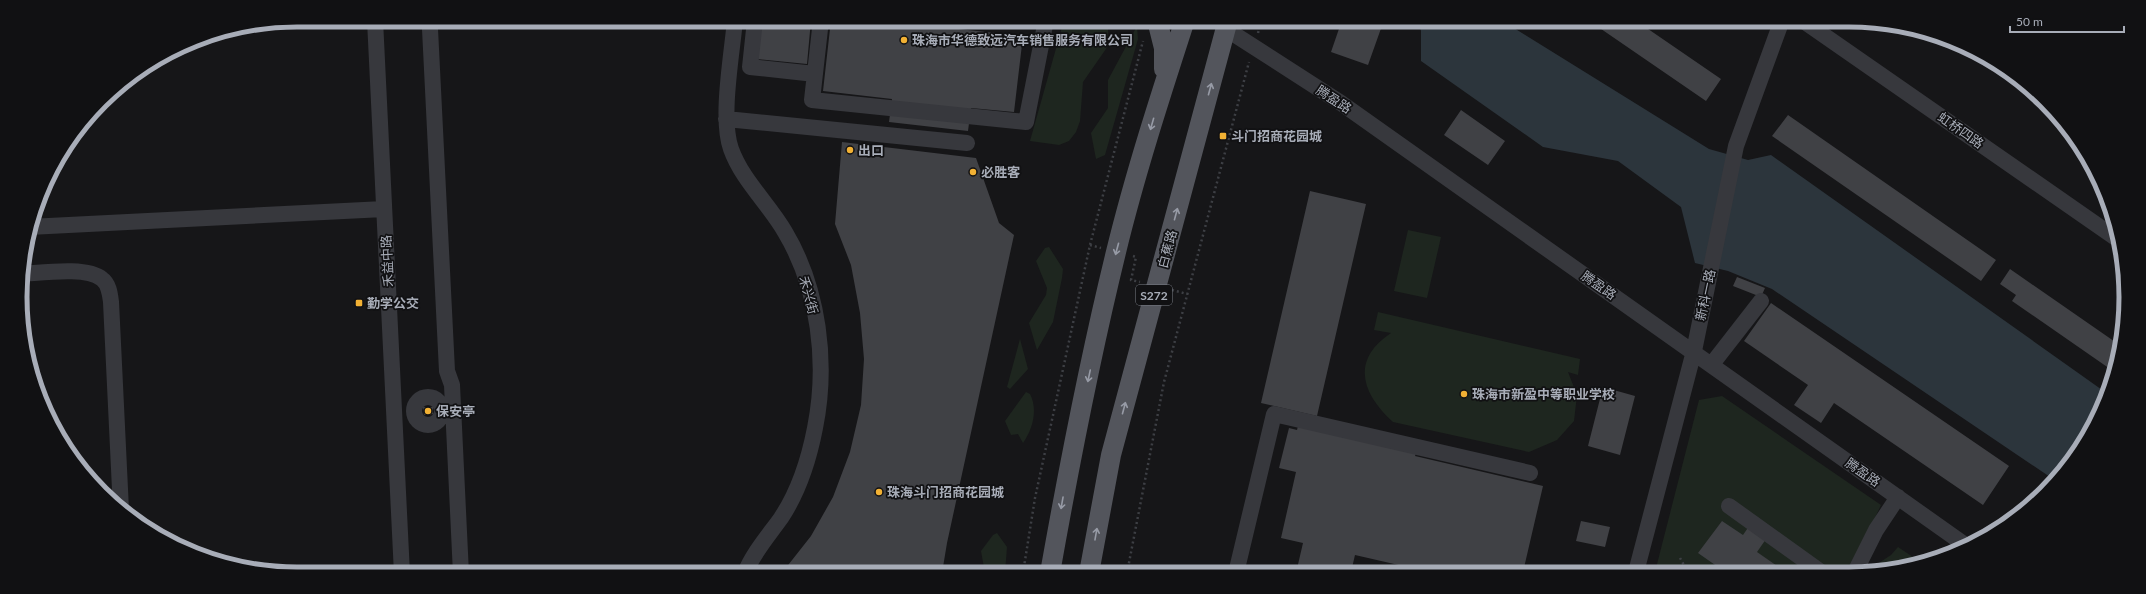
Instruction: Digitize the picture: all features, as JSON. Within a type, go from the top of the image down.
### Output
[{"type":"main road","points":[[1159,27],[1164,48],[1161,95]]},
{"type":"main road","points":[[1051,567],[1068,472],[1116,252],[1161,95],[1183,27]]},
{"type":"main road","name":"白蕉路","points":[[1090,567],[1111,455],[1226,27]]},
{"type":"street","name":"禾益中路","points":[[375,27],[402,567]]},
{"type":"street","points":[[430,27],[447,371],[452,385],[448,410],[460,567]]},
{"type":"street","name":"禾兴街","points":[[734,27],[726,119],[730,148],[738,164],[786,232],[800,262],[818,328],[820,362],[820,395],[808,459],[796,489],[782,516],[749,567]]},
{"type":"street","points":[[753,27],[750,67],[815,74]]},
{"type":"street","points":[[820,27],[812,100],[1026,122],[1045,27]]},
{"type":"street","name":"腾盈路","points":[[1229,27],[1253,47],[1341,103],[1962,542]]},
{"type":"street","name":"新科一路","points":[[1637,567],[1694,351],[1736,146],[1779,27]]},
{"type":"street","name":"虹桥四路","points":[[1812,27],[2112,235]]},
{"type":"street","points":[[726,119],[967,143]]},
{"type":"street","points":[[36,227],[384,209]]},
{"type":"street","points":[[28,274],[84,272],[102,278],[108,289],[111,302],[121,501]]},
{"type":"street","points":[[1712,364],[1761,301]]},
{"type":"street","points":[[394,411],[413,411],[417,420],[425,425],[429,425],[438,421],[448,410]]},
{"type":"street","points":[[1237,567],[1274,414],[1530,473]]},
{"type":"street","points":[[1858,567],[1876,530],[1898,497]]},
{"type":"street","points":[[1729,506],[1814,567]]},
{"type":"path","points":[[1128,567],[1164,382],[1253,47],[1260,27]]},
{"type":"path","points":[[1024,567],[1035,498],[1090,245],[1143,43]]},
{"type":"path","points":[[1090,245],[1136,257],[1131,280],[1187,294]]},
{"type":"path","points":[[1680,558],[1685,567]]},
{"type":"shaded area","points":[[1062,27],[1108,27],[1108,46],[1083,82],[1080,121],[1076,132],[1069,141],[1059,145],[1030,141]]},
{"type":"shaded area","points":[[1137,27],[1138,39],[1105,155],[1096,159],[1091,133],[1108,108],[1108,80]]},
{"type":"shaded area","points":[[1420,27],[1512,27],[1709,149],[1748,160],[1771,155],[2102,390],[2083,432],[2050,477],[1772,289],[1728,271],[1695,263],[1681,207],[1618,161],[1543,147],[1421,61]]},
{"type":"shaded area","points":[[1408,230],[1441,237],[1427,298],[1394,291]]},
{"type":"shaded area","points":[[1049,247],[1063,269],[1062,278],[1053,322],[1037,350],[1029,323],[1046,295],[1047,288],[1036,261],[1045,248]]},
{"type":"shaded area","points":[[1378,312],[1580,359],[1578,375],[1568,372],[1577,395],[1574,421],[1557,440],[1529,452],[1393,422],[1374,400],[1368,389],[1365,377],[1365,366],[1370,354],[1378,343],[1391,333],[1374,330]]},
{"type":"shaded area","points":[[1020,339],[1028,369],[1010,389],[1007,387]]},
{"type":"shaded area","points":[[1026,392],[1030,394],[1034,406],[1034,412],[1032,425],[1023,443],[1018,434],[1011,435],[1005,421]]},
{"type":"shaded area","points":[[1722,396],[1881,505],[1851,567],[1825,567],[1731,499],[1804,567],[1656,567],[1699,400]]},
{"type":"shaded area","points":[[997,533],[1007,547],[1005,567],[984,567],[981,551],[993,535]]},
{"type":"shaded area","points":[[1898,547],[1916,559],[1875,566],[1891,555]]},
{"type":"building","points":[[760,27],[810,27],[807,64],[757,59]]},
{"type":"building","points":[[830,27],[941,27],[1023,36],[1014,112],[971,108],[968,131],[889,122],[892,99],[823,91]]},
{"type":"building","points":[[1340,27],[1382,27],[1368,65],[1331,52]]},
{"type":"building","points":[[1598,27],[1645,27],[1721,79],[1706,101]]},
{"type":"building","points":[[1461,110],[1505,141],[1488,165],[1444,135]]},
{"type":"building","points":[[1788,115],[1996,260],[1981,281],[1772,136]]},
{"type":"building","points":[[842,142],[976,158],[999,223],[1014,235],[943,567],[787,567],[811,536],[833,497],[850,452],[861,405],[864,359],[860,313],[851,265],[835,224]]},
{"type":"building","points":[[1310,191],[1366,204],[1317,416],[1261,403]]},
{"type":"building","points":[[2010,269],[2115,342],[2110,369],[2012,301],[2016,295],[2000,284]]},
{"type":"building","points":[[1737,277],[1765,288],[1761,297],[1733,286]]},
{"type":"building","points":[[1771,303],[2009,466],[1983,505],[1834,403],[1821,423],[1794,405],[1808,385],[1744,341]]},
{"type":"building","points":[[1603,387],[1635,396],[1620,455],[1588,446]]},
{"type":"building","name":"保安亭","points":[[423,407],[433,407],[433,414],[424,415]]},
{"type":"building","points":[[1299,422],[1417,450],[1415,456],[1543,486],[1524,567],[1407,567],[1355,555],[1352,567],[1297,567],[1303,543],[1281,538],[1296,472],[1279,468],[1289,428],[1297,430]]},
{"type":"building","points":[[1756,516],[1773,529],[1757,552],[1779,567],[1718,567],[1698,553],[1722,521],[1743,535]]},
{"type":"building","points":[[1581,521],[1610,527],[1605,547],[1576,541]]},
{"type":"place","name":"珠海市华德致远汽车销售服务有限公司","points":[[904,40]]},
{"type":"place","name":"斗门招商花园城","points":[[1223,136]]},
{"type":"place","name":"出口","points":[[850,150]]},
{"type":"place","name":"必胜客","points":[[973,172]]},
{"type":"place","name":"勤学公交","points":[[359,303]]},
{"type":"place","name":"珠海市新盈中等职业学校","points":[[1464,394]]},
{"type":"place","name":"保安亭","points":[[428,411]]},
{"type":"place","name":"珠海斗门招商花园城","points":[[879,492]]}]
